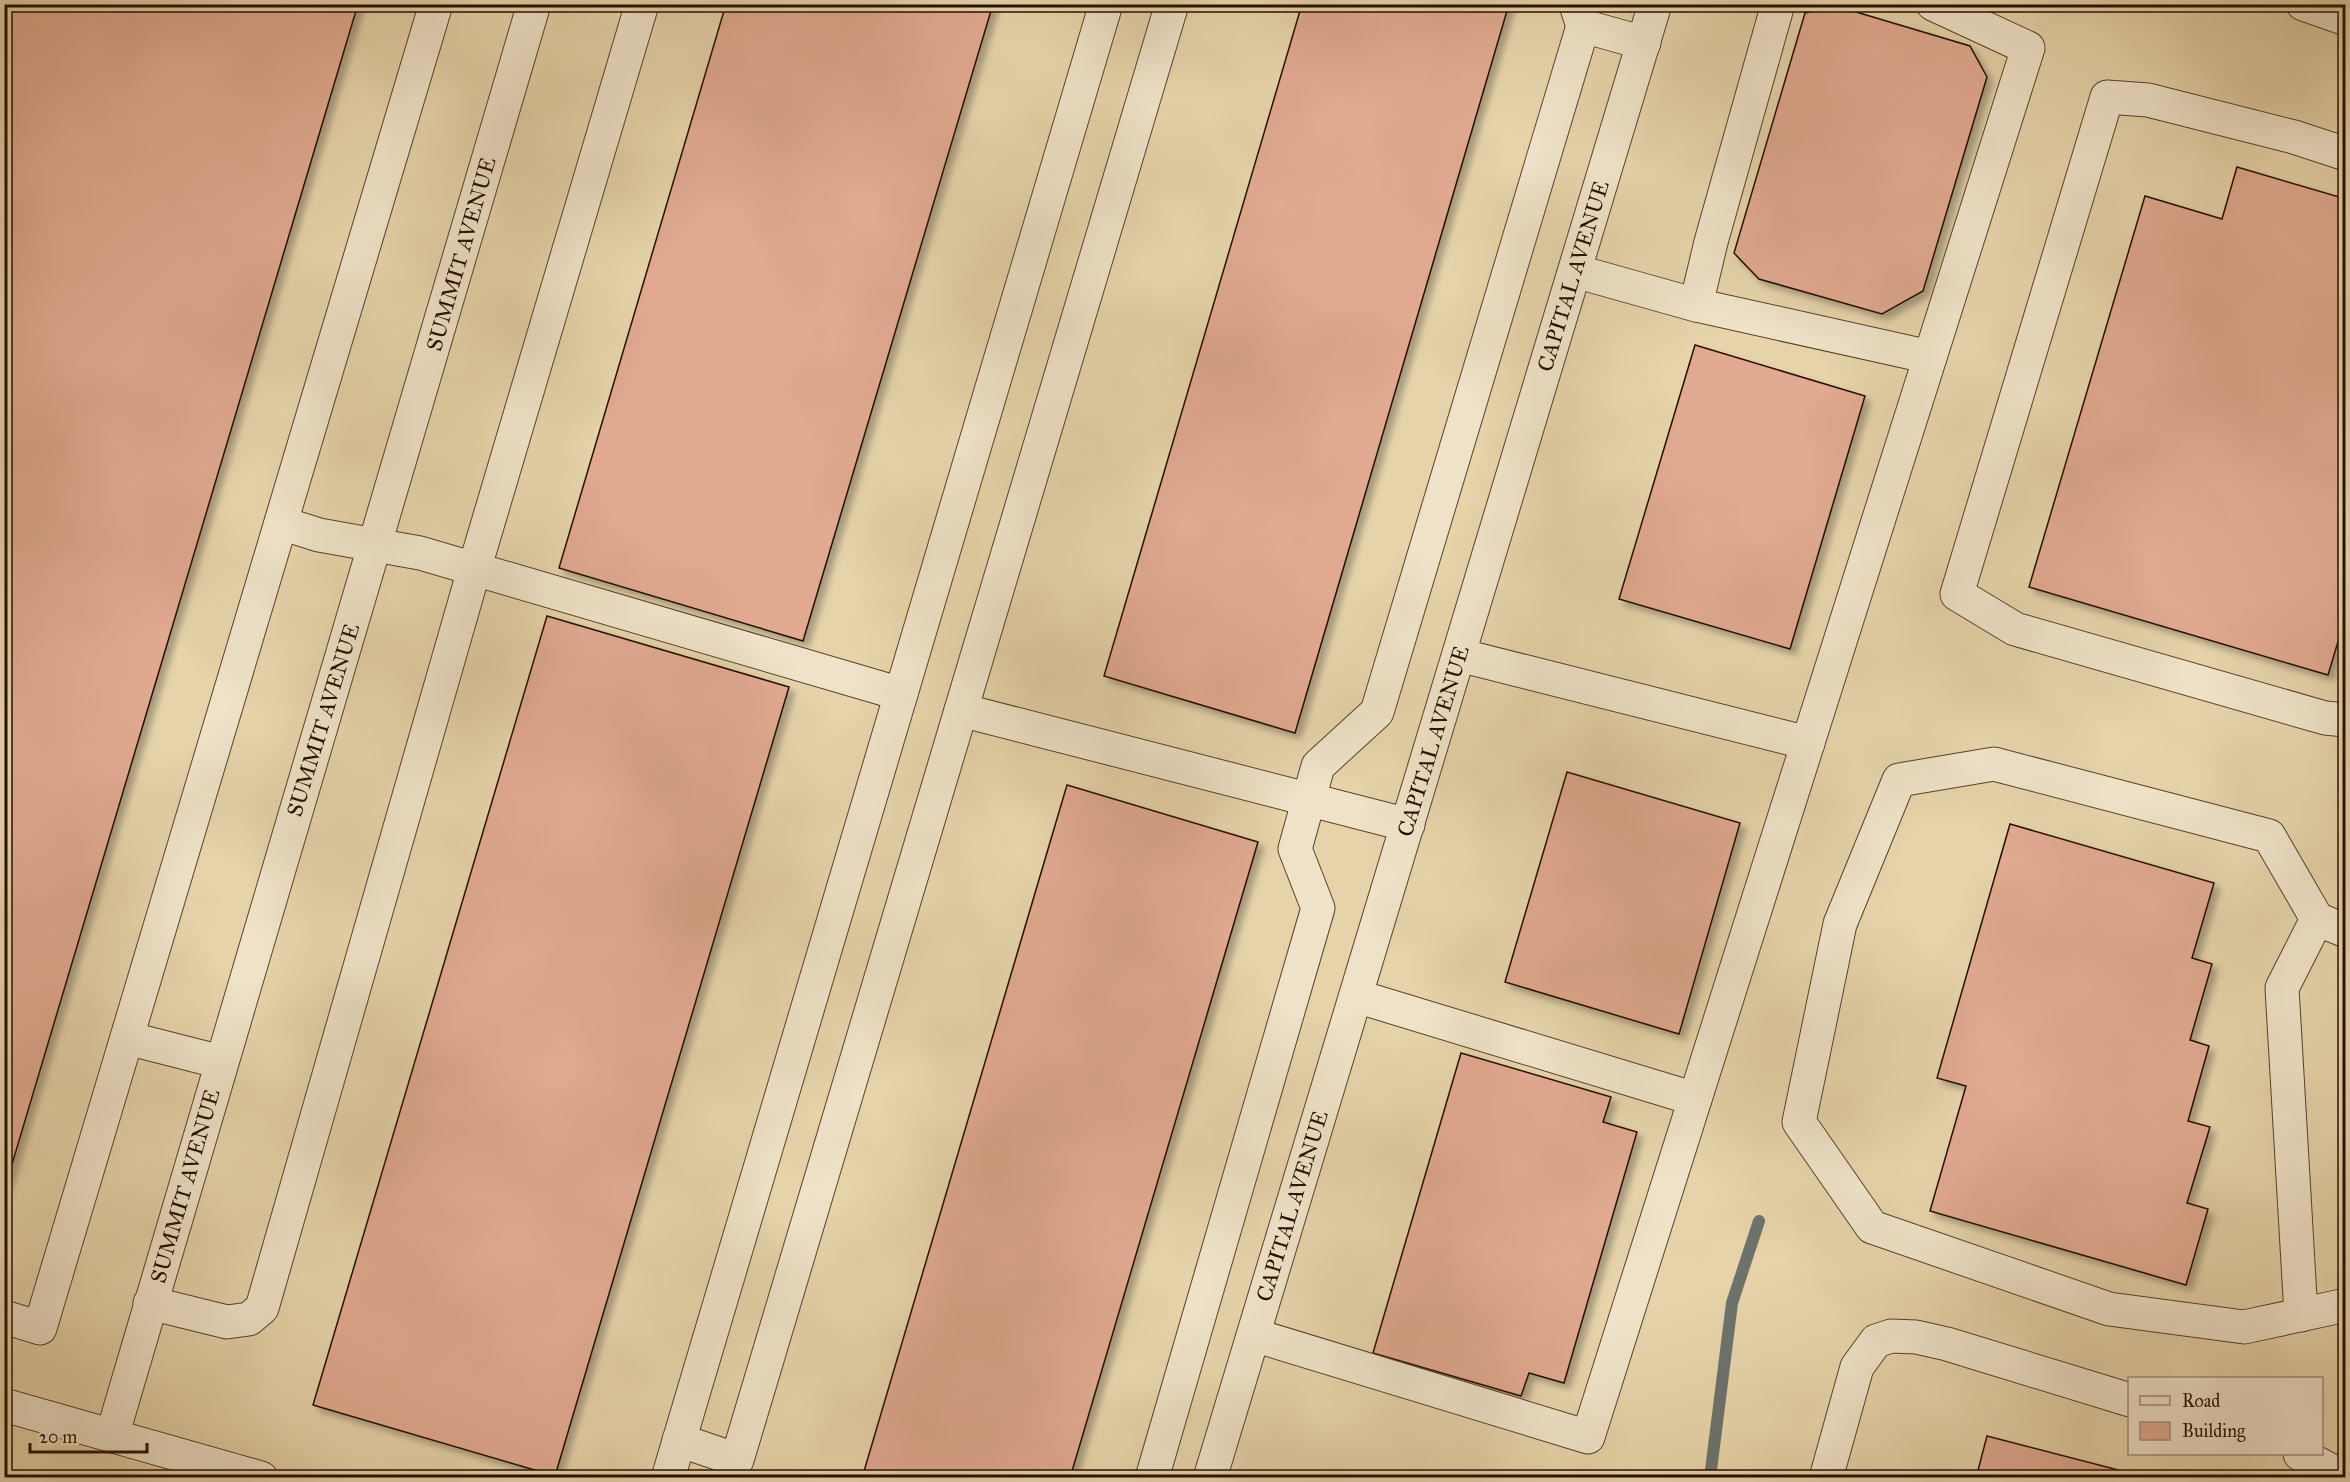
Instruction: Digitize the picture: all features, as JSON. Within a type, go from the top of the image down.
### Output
[{"type":"street","points":[[4,1317],[40,1328],[436,4]]},
{"type":"street","name":"SUMMIT AVENUE","points":[[111,1436],[534,4]]},
{"type":"street","points":[[150,1303],[227,1322],[249,1319],[262,1308],[474,570],[642,4]]},
{"type":"street","points":[[668,1478],[1106,4]]},
{"type":"street","points":[[679,1440],[737,1460],[1172,4]]},
{"type":"street","name":"CAPITAL AVENUE","points":[[1210,1478],[1655,4]]},
{"type":"street","points":[[1695,305],[1778,4]]},
{"type":"street","points":[[1254,1335],[1588,1437],[2028,48],[1933,4]]},
{"type":"street","points":[[2303,4],[2346,20]]},
{"type":"street","points":[[1152,1478],[1318,908],[1295,849],[1318,766],[1377,712],[1579,15],[1644,42]]},
{"type":"street","points":[[2346,154],[2294,137],[2148,100],[2107,97],[1957,594],[2015,629],[2325,718],[2346,720]]},
{"type":"street","points":[[1575,271],[1695,305],[1930,357]]},
{"type":"street","points":[[281,523],[318,535],[420,553],[901,694]]},
{"type":"street","points":[[1458,655],[1808,744]]},
{"type":"street","points":[[961,710],[1408,825]]},
{"type":"street","points":[[2301,1315],[2282,988],[2331,925],[2269,836],[1994,764],[1899,780],[1840,924],[1799,1122],[1872,1227],[2109,1309],[2244,1327],[2301,1315],[2346,1305]]},
{"type":"street","points":[[1356,996],[1695,1099]]},
{"type":"street","points":[[127,1038],[221,1062]]},
{"type":"street","points":[[1826,1478],[1857,1367],[1876,1341],[1891,1336],[1916,1336],[1947,1344],[2128,1399]]},
{"type":"street","points":[[4,1405],[111,1436],[168,1465],[261,1478]]},
{"type":"street","points":[[2302,1455],[2345,1478]]},
{"type":"building","points":[[4,4],[358,4],[4,1191]]},
{"type":"building","points":[[726,4],[993,4],[803,641],[559,568]]},
{"type":"building","points":[[1302,4],[1509,4],[1295,733],[1104,676]]},
{"type":"building","points":[[1836,6],[1970,46],[1987,77],[1923,291],[1882,314],[1759,279],[1734,253],[1805,13]]},
{"type":"building","points":[[2237,167],[2346,199],[2346,615],[2328,675],[2029,587],[2145,196],[2222,219]]},
{"type":"building","points":[[1695,345],[1865,396],[1790,649],[1619,599]]},
{"type":"building","points":[[547,616],[789,687],[555,1476],[313,1405]]},
{"type":"building","points":[[1567,772],[1740,823],[1679,1034],[1505,982]]},
{"type":"building","points":[[1067,785],[1258,842],[1070,1478],[862,1478]]},
{"type":"building","points":[[2010,824],[2214,883],[2192,958],[2212,964],[2190,1040],[2209,1046],[2188,1121],[2210,1127],[2187,1203],[2208,1209],[2186,1285],[1930,1211],[1966,1086],[1937,1078]]},
{"type":"building","points":[[1461,1053],[1611,1097],[1603,1122],[1637,1132],[1564,1383],[1529,1373],[1521,1396],[1373,1353]]},
{"type":"building","points":[[1987,1436],[2149,1478],[1976,1478]]},
{"type":"waterway","points":[[1710,1478],[1732,1303],[1759,1221]]}]
